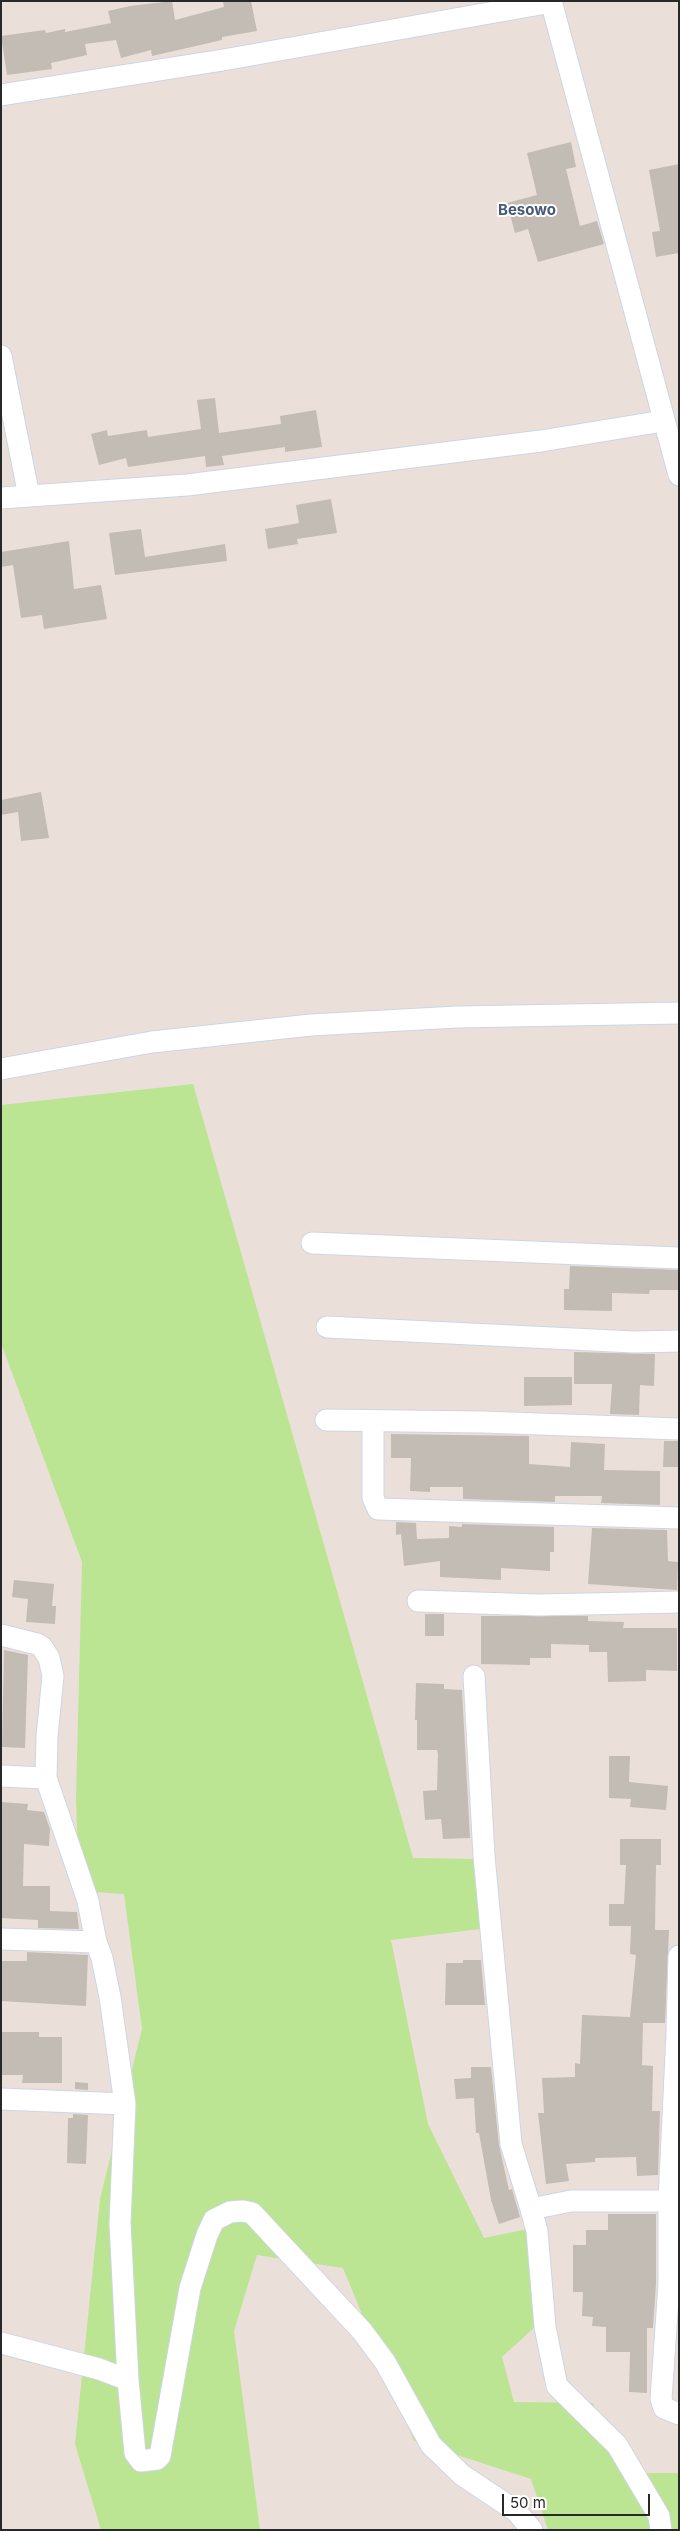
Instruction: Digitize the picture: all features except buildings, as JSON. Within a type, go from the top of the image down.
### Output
[{"type":"street","points":[[1,96],[232,58],[551,1],[679,476]]},
{"type":"street","points":[[1,356],[29,496]]},
{"type":"street","points":[[1,498],[187,485],[541,441],[663,421]]},
{"type":"street","points":[[1,1069],[152,1042],[311,1025],[458,1017],[679,1013]]},
{"type":"street","points":[[312,1243],[679,1258]]},
{"type":"street","points":[[327,1327],[634,1342],[679,1341]]},
{"type":"street","points":[[326,1420],[483,1422],[679,1429]]},
{"type":"street","points":[[372,1421],[373,1498],[378,1509],[679,1518]]},
{"type":"street","points":[[418,1601],[539,1604],[679,1602]]},
{"type":"street","points":[[1,1635],[36,1644],[42,1647],[48,1658],[53,1676],[47,1736],[46,1778],[88,1901],[110,1997],[125,2104],[120,2223],[128,2380],[136,2453],[141,2461],[156,2460],[160,2456],[190,2288],[207,2235],[214,2220],[230,2212],[252,2213],[362,2331],[385,2362],[431,2444],[462,2475],[516,2511],[532,2530]]},
{"type":"street","points":[[474,1676],[484,1856],[511,2144],[537,2231],[545,2327],[557,2386],[617,2445],[659,2516],[661,2530]]},
{"type":"street","points":[[1,1776],[46,1778]]},
{"type":"street","points":[[1,1939],[96,1942]]},
{"type":"street","points":[[679,1956],[674,2201],[662,2403],[664,2408],[679,2414]]},
{"type":"street","points":[[1,2099],[125,2104]]},
{"type":"street","points":[[531,2209],[571,2201],[674,2201]]},
{"type":"street","points":[[1,2343],[99,2369],[128,2380]]},
{"type":"green space","points":[[193,1084],[413,1858],[473,1859],[480,1929],[391,1940],[428,2124],[484,2238],[528,2229],[537,2325],[502,2357],[514,2402],[593,2403],[621,2473],[679,2473],[679,2530],[548,2530],[531,2479],[414,2441],[343,2268],[257,2255],[234,2331],[260,2530],[101,2530],[75,2444],[100,2199],[142,2029],[124,1894],[79,1891],[76,1798],[82,1562],[1,1343],[1,1105]]},
{"type":"district","name":"Besowo","points":[[527,210]]}]
